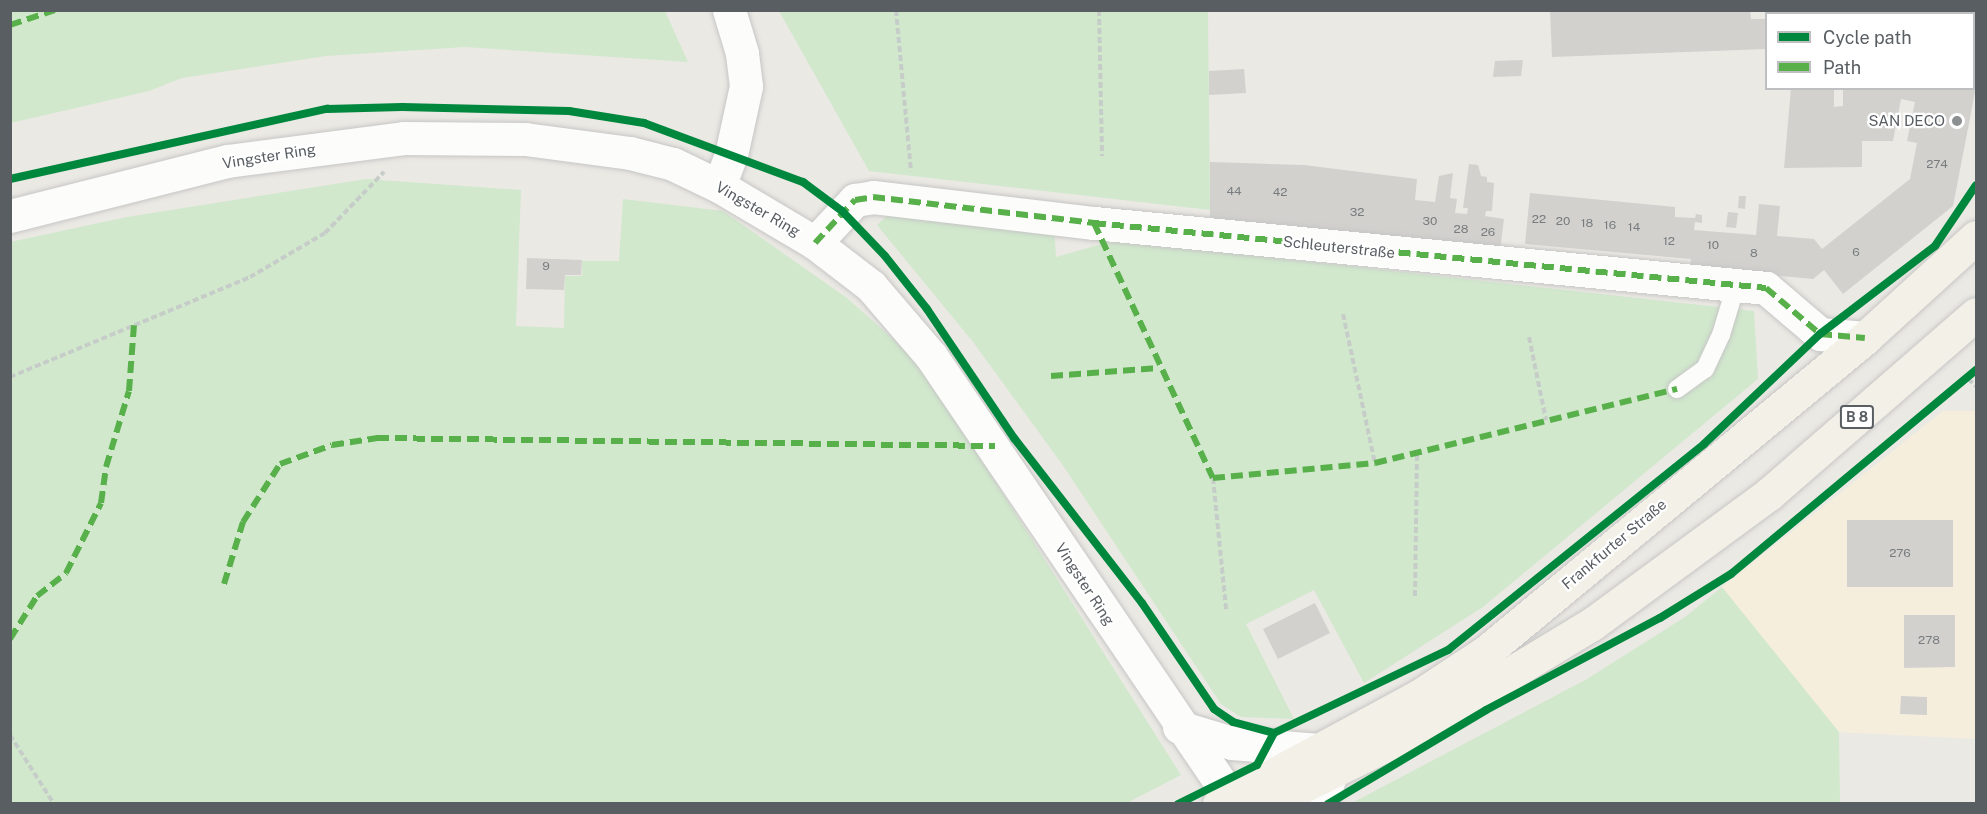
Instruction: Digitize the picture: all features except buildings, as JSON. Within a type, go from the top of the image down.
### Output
[{"type":"main road","points":[[719,186],[731,155],[746,86],[742,53],[729,10]]},
{"type":"main road","name":"Vingster Ring","points":[[10,216],[227,161],[404,138],[525,139],[630,153],[673,164],[719,186],[815,243],[871,286],[932,356],[1228,802]]},
{"type":"main road","name":"Schleuterstraße","points":[[815,243],[855,200],[873,197],[1094,224],[1766,288],[1820,334],[1865,338]]},
{"type":"main road","name":"Frankfurter Straße","points":[[1267,804],[1326,760],[1487,651],[1865,338],[1977,237]]},
{"type":"main road","name":"Frankfurter Straße","points":[[1228,802],[1326,760],[1420,728],[1592,624],[1769,494],[1961,340],[1977,314]]},
{"type":"main road","points":[[1179,726],[1243,745],[1326,760],[1320,804]]},
{"type":"lane","points":[[1677,389],[1705,369],[1721,335],[1736,285]]},
{"type":"path","points":[[896,10],[913,201]]},
{"type":"path","points":[[1099,10],[1102,156]]},
{"type":"path","points":[[10,377],[250,277],[325,233],[400,157],[404,138]]},
{"type":"path","points":[[1343,314],[1375,463]]},
{"type":"path","points":[[1529,337],[1546,420]]},
{"type":"path","points":[[1972,380],[1977,386]]},
{"type":"path","points":[[1415,596],[1417,451]]},
{"type":"path","points":[[1213,478],[1227,609]]},
{"type":"path","points":[[10,735],[54,804]]},
{"type":"shaded area","points":[[1943,411],[1976,411],[1976,739],[1839,732],[1722,587]]},
{"type":"green space","points":[[10,11],[665,11],[688,62],[465,47],[326,56],[182,78],[149,91],[11,123]]},
{"type":"green space","points":[[779,11],[1208,11],[1210,210],[869,171]]},
{"type":"green space","points":[[366,179],[521,190],[516,326],[564,328],[565,276],[582,276],[582,261],[619,261],[623,199],[723,211],[847,298],[921,364],[1181,775],[1125,804],[11,803],[10,242],[127,217]]},
{"type":"green space","points":[[889,214],[1054,225],[1056,257],[1116,240],[1754,311],[1758,379],[1483,607],[1364,683],[1314,590],[1246,624],[1294,719],[1241,717],[1221,704],[1064,467],[973,342],[877,225]]},
{"type":"green space","points":[[1722,587],[1839,732],[1840,803],[1352,803],[1587,679],[1685,617]]},
{"type":"marked path","points":[[10,25],[55,10]]},
{"type":"marked path","points":[[815,243],[855,200],[873,197],[1094,223],[1766,288],[1820,334],[1865,338]]},
{"type":"marked path","points":[[1094,223],[1213,478],[1375,463],[1677,389]]},
{"type":"marked path","points":[[10,639],[37,596],[66,573],[101,503],[106,467],[129,391],[134,325]]},
{"type":"marked path","points":[[1051,376],[1159,368]]},
{"type":"marked path","points":[[224,584],[243,522],[280,464],[332,445],[377,438],[995,446]]},
{"type":"cycle path","points":[[10,179],[327,109],[402,107],[569,111],[644,123],[803,182],[842,211],[885,256],[927,309],[1014,438],[1142,603],[1214,709],[1233,722],[1274,733]]},
{"type":"cycle path","points":[[1178,804],[1257,765],[1274,733],[1448,650],[1704,444],[1820,334],[1935,246],[1976,185]]},
{"type":"cycle path","points":[[1328,804],[1486,710],[1660,618],[1731,574],[1976,370]]},
{"type":"place","name":"SAN DECO","points":[[1957,121]]}]
